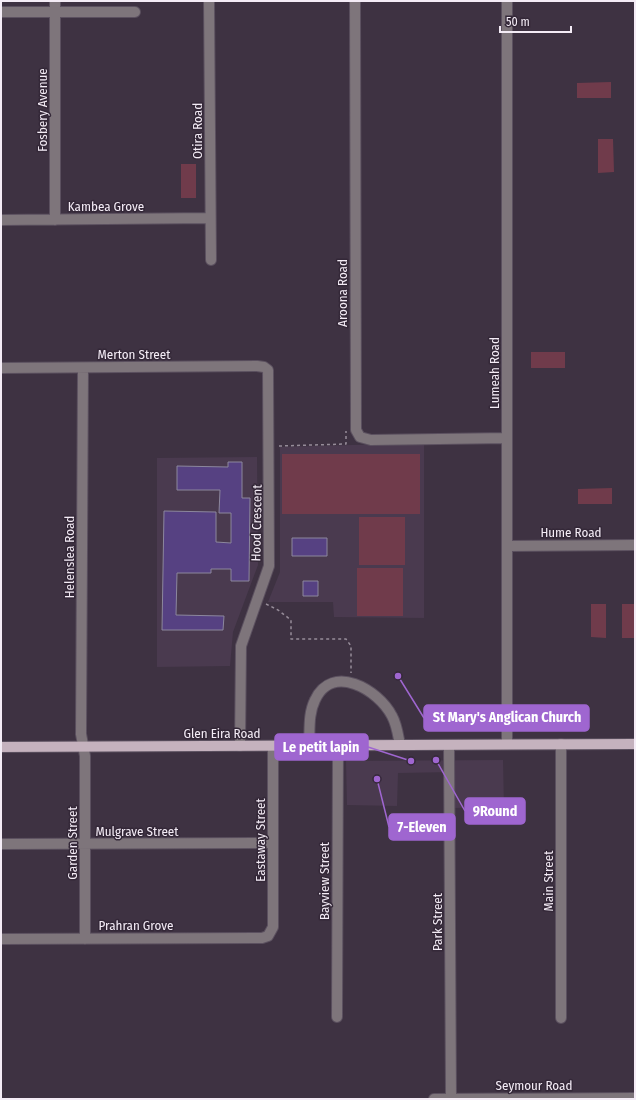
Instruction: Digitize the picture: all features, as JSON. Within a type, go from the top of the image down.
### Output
[{"type":"main road","name":"Glen Eira Road","points":[[1,747],[635,744]]},
{"type":"street","name":"Fosbery Avenue","points":[[55,1],[55,220]]},
{"type":"street","name":"Otira Road","points":[[209,1],[211,260]]},
{"type":"street","name":"Aroona Road","points":[[355,1],[356,430],[360,437],[371,440],[507,438]]},
{"type":"street","name":"Lumeah Road","points":[[507,1],[507,744]]},
{"type":"street","points":[[1,12],[135,12]]},
{"type":"street","name":"Kambea Grove","points":[[1,220],[210,218]]},
{"type":"street","name":"Merton Street","points":[[1,368],[257,366],[266,368]]},
{"type":"street","name":"Helenslea Road","points":[[83,368],[81,734],[83,747]]},
{"type":"street","name":"Hood Crescent","points":[[240,746],[241,646],[268,566],[269,376],[266,368]]},
{"type":"street","name":"Hume Road","points":[[508,546],[635,545]]},
{"type":"street","points":[[309,746],[310,716],[312,707],[319,692],[335,682],[350,682],[374,695],[387,708],[395,723],[400,745]]},
{"type":"street","name":"Main Street","points":[[561,744],[561,1018]]},
{"type":"street","name":"Park Street","points":[[449,745],[451,1099]]},
{"type":"street","name":"Eastaway Street","points":[[270,934],[273,927],[272,746]]},
{"type":"street","name":"Bayview Street","points":[[337,1017],[338,746]]},
{"type":"street","name":"Garden Street","points":[[83,747],[85,756],[86,939]]},
{"type":"street","name":"Mulgrave Street","points":[[1,844],[273,843]]},
{"type":"street","name":"Prahran Grove","points":[[1,939],[262,938],[270,934]]},
{"type":"street","name":"Seymour Road","points":[[434,1099],[635,1098]]},
{"type":"path","points":[[269,445],[346,444]]},
{"type":"path","points":[[257,599],[278,610],[291,620],[291,638],[346,639],[351,646],[350,682]]},
{"type":"shaded area","points":[[611,82],[611,98],[577,98],[577,83]]},
{"type":"shaded area","points":[[598,139],[613,139],[614,172],[598,173]]},
{"type":"shaded area","points":[[181,164],[196,164],[196,198],[181,198]]},
{"type":"shaded area","points":[[531,352],[565,352],[565,368],[531,368]]},
{"type":"shaded area","points":[[424,443],[424,618],[334,617],[333,602],[268,602],[280,572],[280,447]]},
{"type":"shaded area","points":[[282,454],[420,454],[420,514],[282,514]]},
{"type":"shaded area","points":[[257,457],[258,565],[233,632],[230,666],[157,667],[157,458]]},
{"type":"shaded area","points":[[612,488],[612,504],[578,504],[578,489]]},
{"type":"shaded area","points":[[359,517],[405,517],[405,565],[359,565]]},
{"type":"shaded area","points":[[357,568],[403,568],[403,616],[357,616]]},
{"type":"shaded area","points":[[591,604],[606,604],[606,638],[591,637]]},
{"type":"shaded area","points":[[622,604],[635,604],[635,638],[622,638]]},
{"type":"shaded area","points":[[503,760],[504,807],[455,808],[454,772],[398,773],[397,806],[347,805],[346,761]]},
{"type":"building","points":[[228,462],[242,462],[242,498],[250,498],[249,581],[231,581],[231,569],[211,569],[211,573],[177,573],[176,615],[224,616],[223,630],[162,630],[164,511],[216,512],[216,542],[231,543],[231,513],[219,513],[220,490],[177,490],[177,466],[228,467]]},
{"type":"building","points":[[292,538],[327,538],[327,556],[292,556]]},
{"type":"building","points":[[303,581],[318,581],[318,596],[303,596]]},
{"type":"place","name":"St Mary's Anglican Church","points":[[398,676]]},
{"type":"place","name":"9Round","points":[[436,760]]},
{"type":"place","name":"Le petit lapin","points":[[411,761]]},
{"type":"place","name":"7-Eleven","points":[[377,779]]}]
